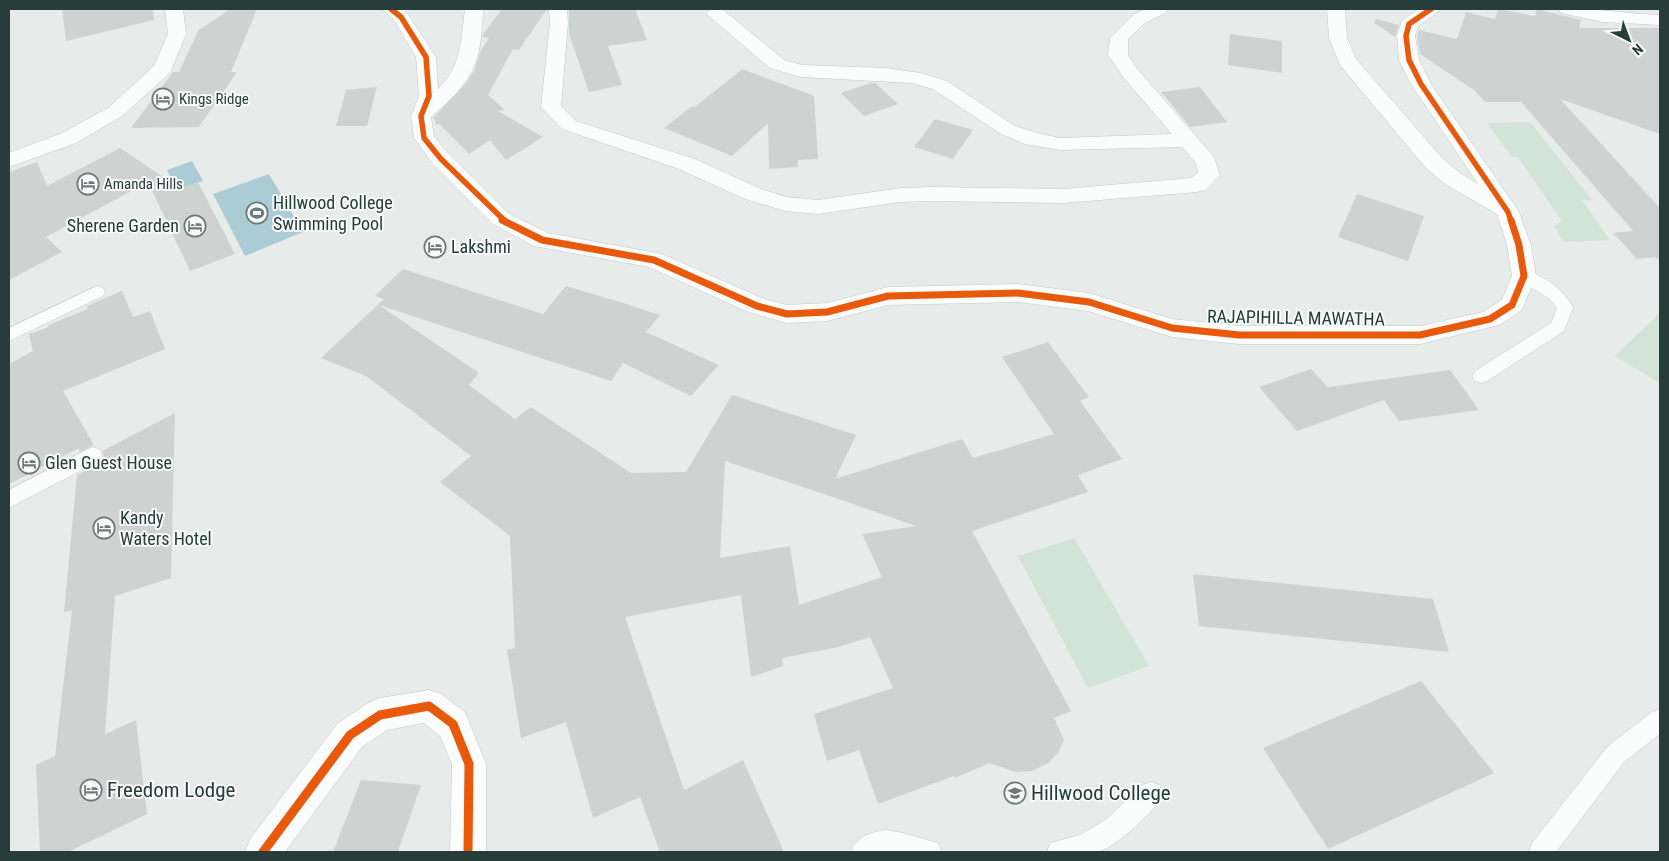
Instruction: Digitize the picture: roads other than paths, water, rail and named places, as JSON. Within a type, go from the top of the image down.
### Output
[{"type":"street","points":[[9,160],[69,138],[115,112],[163,70],[177,34],[174,9]]},
{"type":"street","name":"RAJAPIHILLA MAWATHA","points":[[391,9],[401,17],[426,57],[429,96],[421,116],[424,138],[441,159],[501,219],[542,240],[654,260],[758,306],[787,314],[827,312],[888,296],[1018,293],[1089,302],[1172,328],[1230,334],[1420,335],[1490,319],[1512,305],[1524,276]]},
{"type":"street","points":[[421,116],[460,77],[468,59],[474,9]]},
{"type":"street","points":[[558,9],[560,23],[552,108],[569,124],[687,164],[753,194],[785,204],[818,207],[901,195],[1063,196],[1197,184],[1209,175],[1206,162],[1131,74],[1118,54],[1119,38],[1138,19],[1159,9]]},
{"type":"street","points":[[1336,9],[1338,38],[1347,60],[1419,147],[1434,163],[1453,178],[1508,212]]},
{"type":"street","points":[[1431,9],[1409,24],[1406,36],[1409,60],[1421,84],[1508,212],[1519,245],[1524,276]]},
{"type":"street","points":[[1580,10],[1622,20],[1660,20]]},
{"type":"street","points":[[716,13],[777,64],[801,71],[886,74],[913,77],[940,85],[1008,130],[1032,139],[1060,144],[1188,140]]},
{"type":"street","points":[[263,852],[350,735],[380,715],[429,706],[453,724],[469,764],[468,852]]},
{"type":"lane","points":[[1481,376],[1558,327],[1565,308],[1561,298],[1544,286],[1524,276]]},
{"type":"lane","points":[[9,335],[97,292]]},
{"type":"lane","points":[[9,500],[92,455]]},
{"type":"lane","points":[[1541,852],[1616,754],[1660,720]]},
{"type":"lane","points":[[1059,852],[1084,847],[1117,827],[1151,794]]},
{"type":"lane","points":[[863,852],[869,846],[888,842],[929,852]]},
{"type":"water","points":[[192,161],[203,181],[177,190],[167,170]]},
{"type":"water","name":"Hillwood College Swimming Pool","points":[[269,174],[303,232],[245,256],[213,194]]},
{"type":"place","name":"Kings Ridge","points":[[163,99]]},
{"type":"place","name":"Amanda Hills","points":[[88,184]]},
{"type":"place","name":"Hillwood College Swimming Pool","points":[[257,213]]},
{"type":"place","name":"Sherene Garden","points":[[195,226]]},
{"type":"place","name":"Lakshmi","points":[[435,247]]},
{"type":"place","name":"Glen Guest House","points":[[29,463]]},
{"type":"place","name":"Kandy Waters Hotel","points":[[104,528]]},
{"type":"place","name":"Freedom Lodge","points":[[91,790]]},
{"type":"place","name":"Hillwood College","points":[[1015,793]]}]
